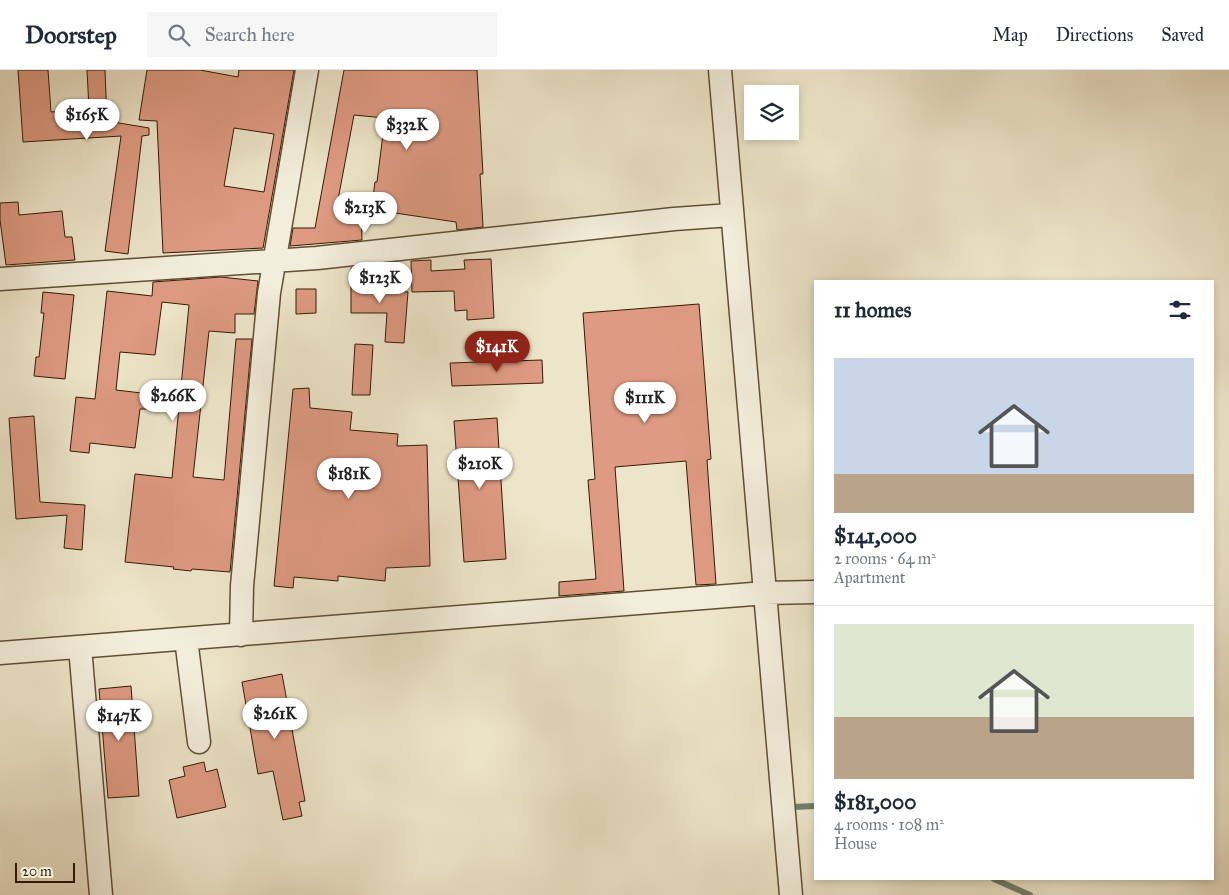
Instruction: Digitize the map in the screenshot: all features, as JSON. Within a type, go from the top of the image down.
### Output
[{"type":"street","points":[[241,635],[242,586],[269,293],[307,70]]},
{"type":"street","points":[[720,70],[791,895]]},
{"type":"street","points":[[0,279],[327,257],[674,219],[731,215]]},
{"type":"street","points":[[0,653],[186,640],[766,593],[814,592]]},
{"type":"street","points":[[186,640],[199,742]]},
{"type":"street","points":[[80,647],[101,895]]},
{"type":"building","points":[[18,70],[48,70],[51,112],[89,109],[87,70],[105,70],[107,121],[149,128],[149,135],[142,136],[128,254],[105,251],[121,136],[23,142]]},
{"type":"building","points":[[147,70],[200,70],[238,77],[239,70],[294,70],[263,248],[163,253],[157,121],[139,120]],"holes":[[[234,128],[274,134],[264,192],[224,186]]]},
{"type":"building","points":[[344,70],[477,70],[483,174],[480,174],[483,227],[457,230],[456,222],[388,212],[387,215],[371,212],[375,182],[377,182],[385,118],[354,115],[337,205],[361,204],[362,240],[290,246],[293,228],[315,228]]},
{"type":"building","points":[[18,202],[19,215],[62,211],[65,237],[72,237],[75,260],[6,265],[0,220],[0,203]]},
{"type":"building","points":[[491,259],[494,318],[467,320],[467,310],[455,311],[454,291],[412,292],[411,261],[431,260],[431,271],[465,269],[464,260]]},
{"type":"building","points":[[368,266],[368,289],[408,292],[404,343],[385,342],[387,313],[351,313],[351,268]]},
{"type":"building","points":[[221,277],[258,281],[254,314],[235,314],[235,333],[209,331],[193,477],[224,480],[236,339],[252,339],[230,572],[192,569],[191,571],[173,569],[174,567],[125,562],[135,474],[172,478],[189,305],[162,302],[155,355],[120,352],[116,390],[150,394],[148,409],[140,409],[135,448],[90,443],[89,453],[70,451],[76,397],[95,399],[107,291],[152,296],[153,282]]},
{"type":"building","points":[[296,289],[316,289],[316,313],[296,314]]},
{"type":"building","points":[[43,292],[74,295],[65,379],[34,376],[36,357],[39,357],[44,313],[41,313]]},
{"type":"building","points":[[699,304],[711,459],[707,460],[716,584],[696,585],[686,461],[615,467],[624,591],[559,596],[559,582],[596,579],[588,480],[595,479],[583,313]]},
{"type":"building","points":[[355,344],[373,345],[370,395],[352,395]]},
{"type":"building","points":[[542,360],[543,383],[452,386],[450,363]]},
{"type":"building","points":[[309,388],[310,408],[352,412],[350,430],[398,434],[397,446],[427,445],[430,566],[386,568],[385,581],[338,576],[338,581],[294,577],[293,588],[274,586],[293,389]]},
{"type":"building","points":[[34,416],[40,502],[85,505],[82,550],[64,548],[67,515],[16,519],[9,418]]},
{"type":"building","points":[[497,418],[506,559],[464,562],[454,421]]},
{"type":"building","points":[[282,674],[305,801],[299,802],[302,816],[283,820],[273,771],[258,774],[242,682]]},
{"type":"building","points":[[131,686],[139,796],[108,798],[99,689]]},
{"type":"building","points":[[204,762],[206,772],[217,769],[226,807],[177,818],[169,780],[185,776],[183,767]]},
{"type":"waterway","points":[[793,807],[814,806]]},
{"type":"waterway","points":[[996,880],[1030,895]]}]
